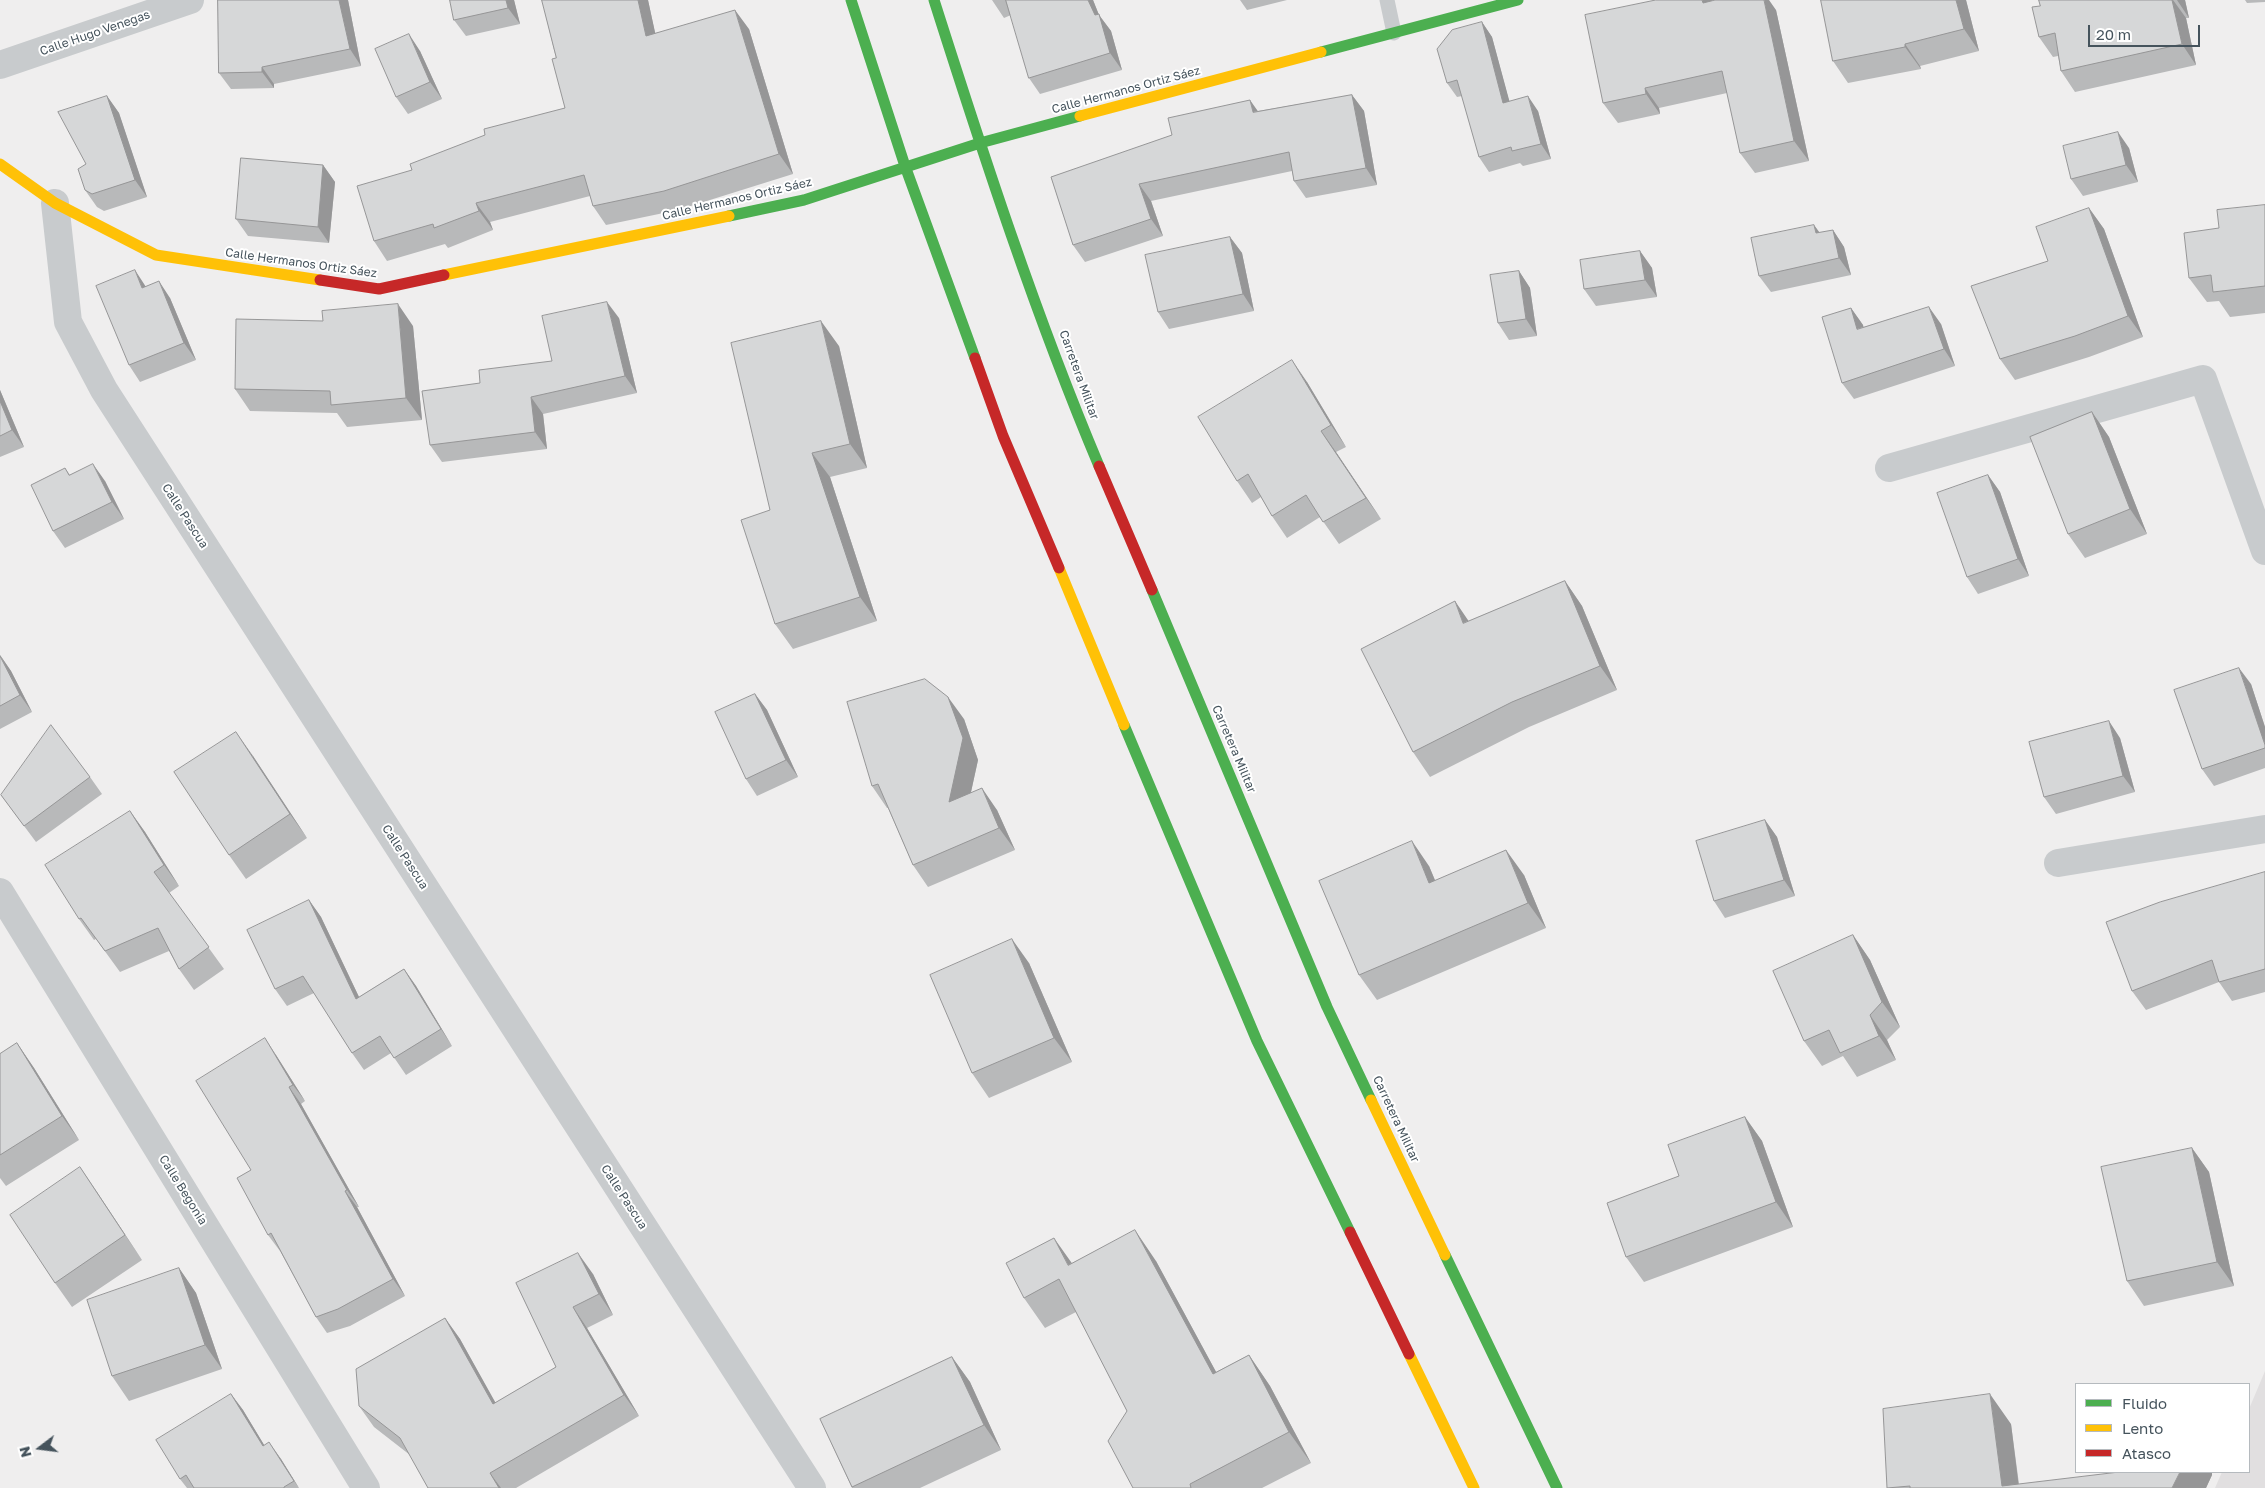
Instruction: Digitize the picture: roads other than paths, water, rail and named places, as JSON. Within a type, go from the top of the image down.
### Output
[{"type":"main road","points":[[851,0],[905,166],[1003,436],[1257,1041],[1474,1488]]},
{"type":"main road","name":"Carretera Militar","points":[[934,0],[980,142],[1075,408],[1327,1006],[1534,1444],[1557,1488]]},
{"type":"main road","name":"Calle Hermanos Ortiz Sáez","points":[[0,164],[55,203],[156,256],[379,289],[804,200],[980,142],[1518,0]]},
{"type":"street","name":"Calle Hugo Venegas","points":[[0,65],[190,0]]},
{"type":"street","name":"Calle Pascua","points":[[55,203],[68,322],[104,390],[812,1488]]},
{"type":"street","points":[[1889,468],[2203,379],[2265,551]]},
{"type":"street","points":[[2058,863],[2265,829]]},
{"type":"street","name":"Calle Begonia","points":[[0,892],[366,1488]]},
{"type":"lane","points":[[1387,0],[1394,33]]}]
